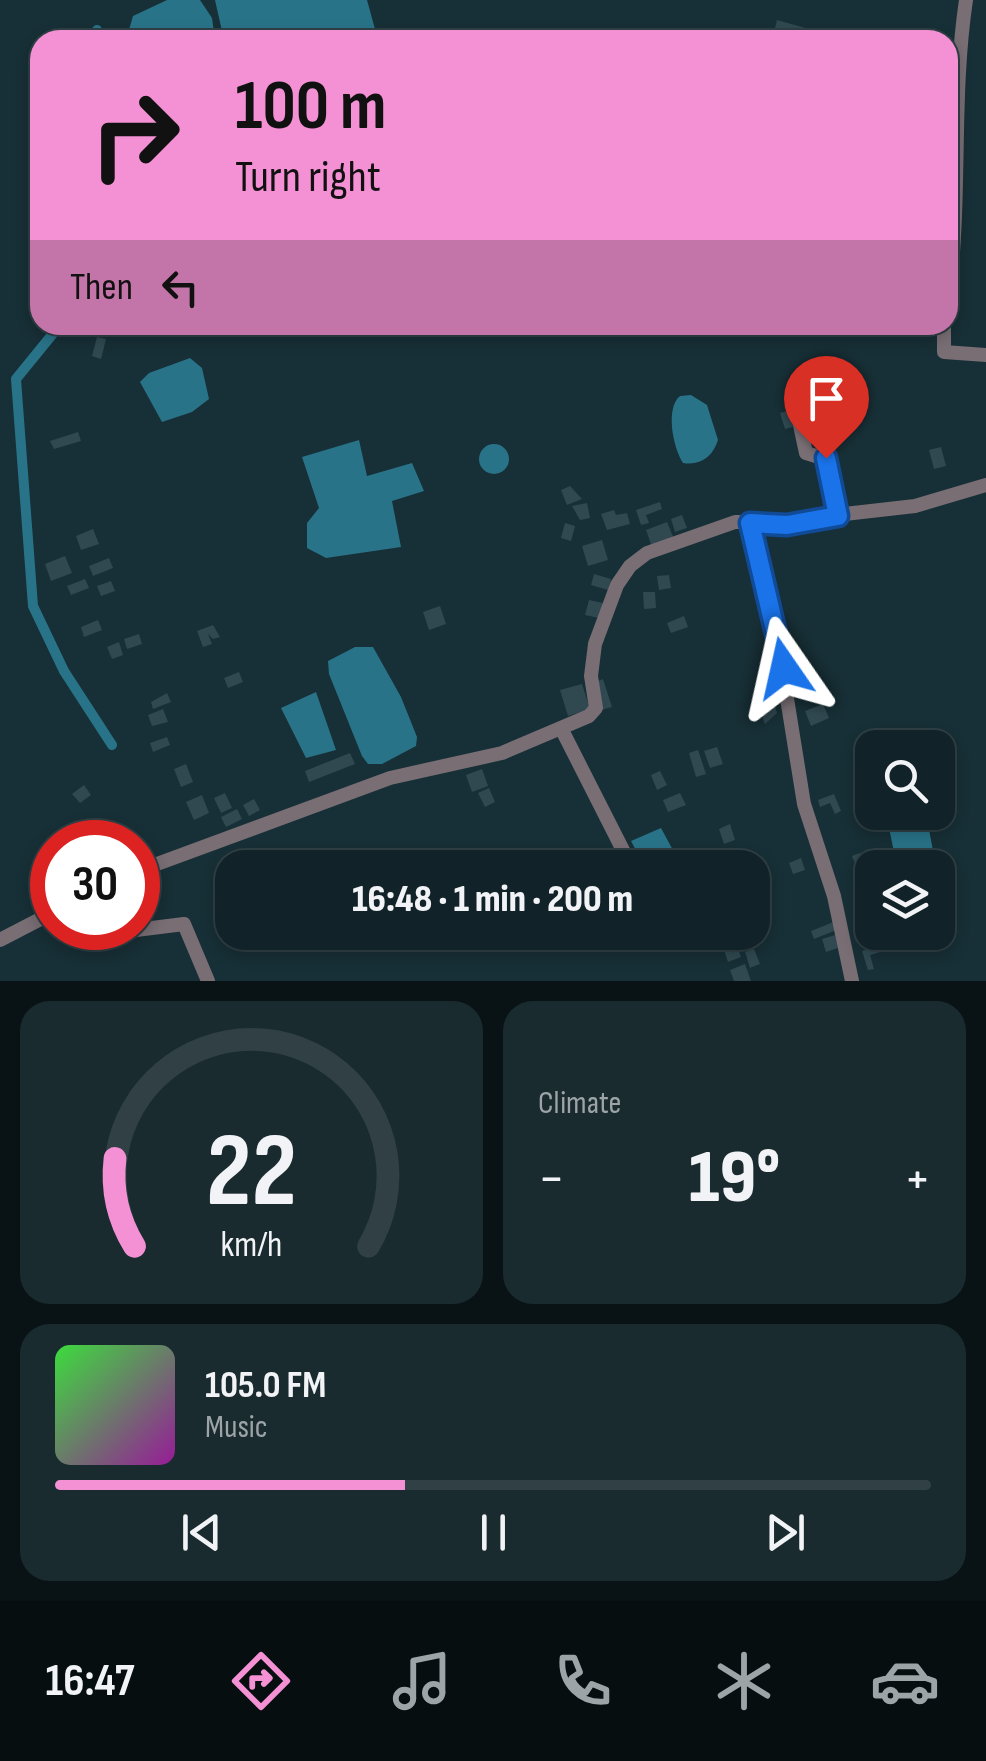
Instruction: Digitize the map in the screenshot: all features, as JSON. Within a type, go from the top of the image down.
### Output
[{"type":"street","points":[[958,60],[966,0]]},
{"type":"street","points":[[944,335],[944,352],[986,355]]},
{"type":"street","points":[[798,411],[806,453],[828,460],[838,516]]},
{"type":"street","points":[[160,864],[390,778],[474,762],[562,730],[596,708],[591,676],[595,644],[618,585],[630,566],[679,540],[735,522],[787,525],[915,506],[986,484]]},
{"type":"street","points":[[750,523],[776,624],[804,804],[834,896],[852,981]]},
{"type":"street","points":[[562,730],[623,850]]},
{"type":"street","points":[[0,940],[30,924]]},
{"type":"street","points":[[160,928],[184,924],[208,981]]},
{"type":"water","points":[[167,0],[200,0],[212,18],[214,30],[129,30],[133,16]]},
{"type":"water","points":[[215,0],[367,0],[375,30],[222,30]]},
{"type":"water","points":[[190,358],[202,368],[209,399],[192,412],[162,422],[140,382],[149,373]]},
{"type":"water","points":[[691,395],[707,405],[718,440],[705,459],[689,464],[679,456],[672,419],[675,402],[680,396]]},
{"type":"water","points":[[359,440],[367,476],[412,463],[424,491],[392,501],[401,547],[326,558],[307,548],[307,523],[319,508],[302,457]]},
{"type":"water","points":[[494,444],[505,448],[509,459],[505,470],[494,474],[483,470],[479,459],[483,448]]},
{"type":"water","points":[[355,647],[373,647],[401,697],[417,737],[416,746],[382,764],[368,764],[362,756],[329,674],[328,661]]},
{"type":"water","points":[[316,692],[336,750],[306,758],[281,708]]},
{"type":"water","points":[[661,828],[673,850],[636,850],[631,841]]},
{"type":"water","points":[[889,830],[929,830],[933,850],[894,850]]},
{"type":"building","points":[[777,20],[809,29],[809,30],[774,30]]},
{"type":"building","points":[[97,337],[106,339],[101,359],[92,356]]},
{"type":"building","points":[[791,410],[796,426],[785,429],[780,413]]},
{"type":"building","points":[[78,432],[81,441],[54,449],[50,441]]},
{"type":"building","points":[[941,447],[946,466],[934,469],[929,450]]},
{"type":"building","points":[[570,486],[582,499],[567,505],[561,490]]},
{"type":"building","points":[[660,502],[662,509],[646,515],[649,523],[641,525],[636,510]]},
{"type":"building","points":[[587,503],[590,518],[580,520],[572,506]]},
{"type":"building","points":[[614,510],[616,515],[627,513],[630,524],[607,530],[601,514]]},
{"type":"building","points":[[682,515],[687,528],[675,532],[671,519]]},
{"type":"building","points":[[667,522],[674,539],[652,547],[646,530]]},
{"type":"building","points":[[565,523],[575,526],[571,541],[561,538]]},
{"type":"building","points":[[93,529],[99,544],[81,550],[76,536]]},
{"type":"building","points":[[602,540],[608,560],[588,566],[582,546]]},
{"type":"building","points":[[65,556],[72,573],[51,581],[45,564]]},
{"type":"building","points":[[109,558],[113,568],[93,576],[89,566]]},
{"type":"building","points":[[594,574],[611,579],[608,590],[591,585]]},
{"type":"building","points":[[669,575],[671,588],[659,590],[657,576]]},
{"type":"building","points":[[85,579],[89,588],[71,595],[67,586]]},
{"type":"building","points":[[111,581],[115,591],[101,596],[97,586]]},
{"type":"building","points":[[643,592],[655,592],[656,608],[644,609]]},
{"type":"building","points":[[589,600],[603,603],[599,618],[585,615]]},
{"type":"building","points":[[440,606],[446,624],[429,630],[423,612]]},
{"type":"building","points":[[684,616],[688,627],[671,633],[667,623]]},
{"type":"building","points":[[98,620],[102,630],[84,637],[81,627]]},
{"type":"building","points":[[213,625],[220,637],[213,639],[208,634],[212,644],[203,647],[197,631]]},
{"type":"building","points":[[139,634],[142,644],[127,649],[124,639]]},
{"type":"building","points":[[119,642],[123,655],[112,659],[107,647]]},
{"type":"building","points":[[239,672],[243,682],[228,688],[224,678]]},
{"type":"building","points":[[603,679],[612,707],[601,710],[593,683]]},
{"type":"building","points":[[582,684],[590,709],[568,716],[560,690]]},
{"type":"building","points":[[167,693],[171,702],[153,709],[151,702]]},
{"type":"building","points":[[823,704],[829,718],[811,726],[805,711]]},
{"type":"building","points":[[775,706],[777,713],[765,724],[760,712]]},
{"type":"building","points":[[163,709],[168,722],[152,726],[148,715]]},
{"type":"building","points":[[167,737],[170,745],[153,752],[150,743]]},
{"type":"building","points":[[717,747],[723,764],[710,768],[704,751]]},
{"type":"building","points":[[698,750],[706,774],[696,777],[689,753]]},
{"type":"building","points":[[350,753],[355,764],[309,782],[305,771]]},
{"type":"building","points":[[186,764],[193,782],[181,787],[174,769]]},
{"type":"building","points":[[482,769],[488,786],[472,792],[466,775]]},
{"type":"building","points":[[660,771],[667,785],[657,790],[651,775]]},
{"type":"building","points":[[84,785],[91,795],[80,803],[72,794]]},
{"type":"building","points":[[489,788],[495,802],[485,807],[478,793]]},
{"type":"building","points":[[225,793],[232,808],[221,813],[214,798]]},
{"type":"building","points":[[680,793],[686,805],[668,812],[663,800]]},
{"type":"building","points":[[834,794],[841,811],[835,814],[830,803],[820,807],[818,800]]},
{"type":"building","points":[[202,795],[209,813],[194,820],[186,802]]},
{"type":"building","points":[[254,799],[260,810],[249,816],[243,805]]},
{"type":"building","points":[[237,809],[242,819],[226,827],[221,817]]},
{"type":"building","points":[[730,824],[735,840],[724,844],[719,829]]},
{"type":"building","points":[[801,858],[805,870],[793,874],[789,863]]},
{"type":"building","points":[[836,921],[839,929],[814,939],[811,931]]},
{"type":"building","points":[[835,935],[838,948],[826,952],[822,939]]},
{"type":"building","points":[[724,950],[738,950],[741,957],[728,962]]},
{"type":"building","points":[[754,950],[760,964],[750,968],[745,952]]},
{"type":"building","points":[[879,950],[870,955],[874,969],[868,970],[862,951]]},
{"type":"building","points":[[745,964],[751,981],[734,981],[730,970]]},
{"type":"waterway","points":[[52,335],[16,379],[33,606],[64,671],[112,745]]},
{"type":"route","points":[[784,668],[750,523],[787,525],[838,516],[826,458]]}]
